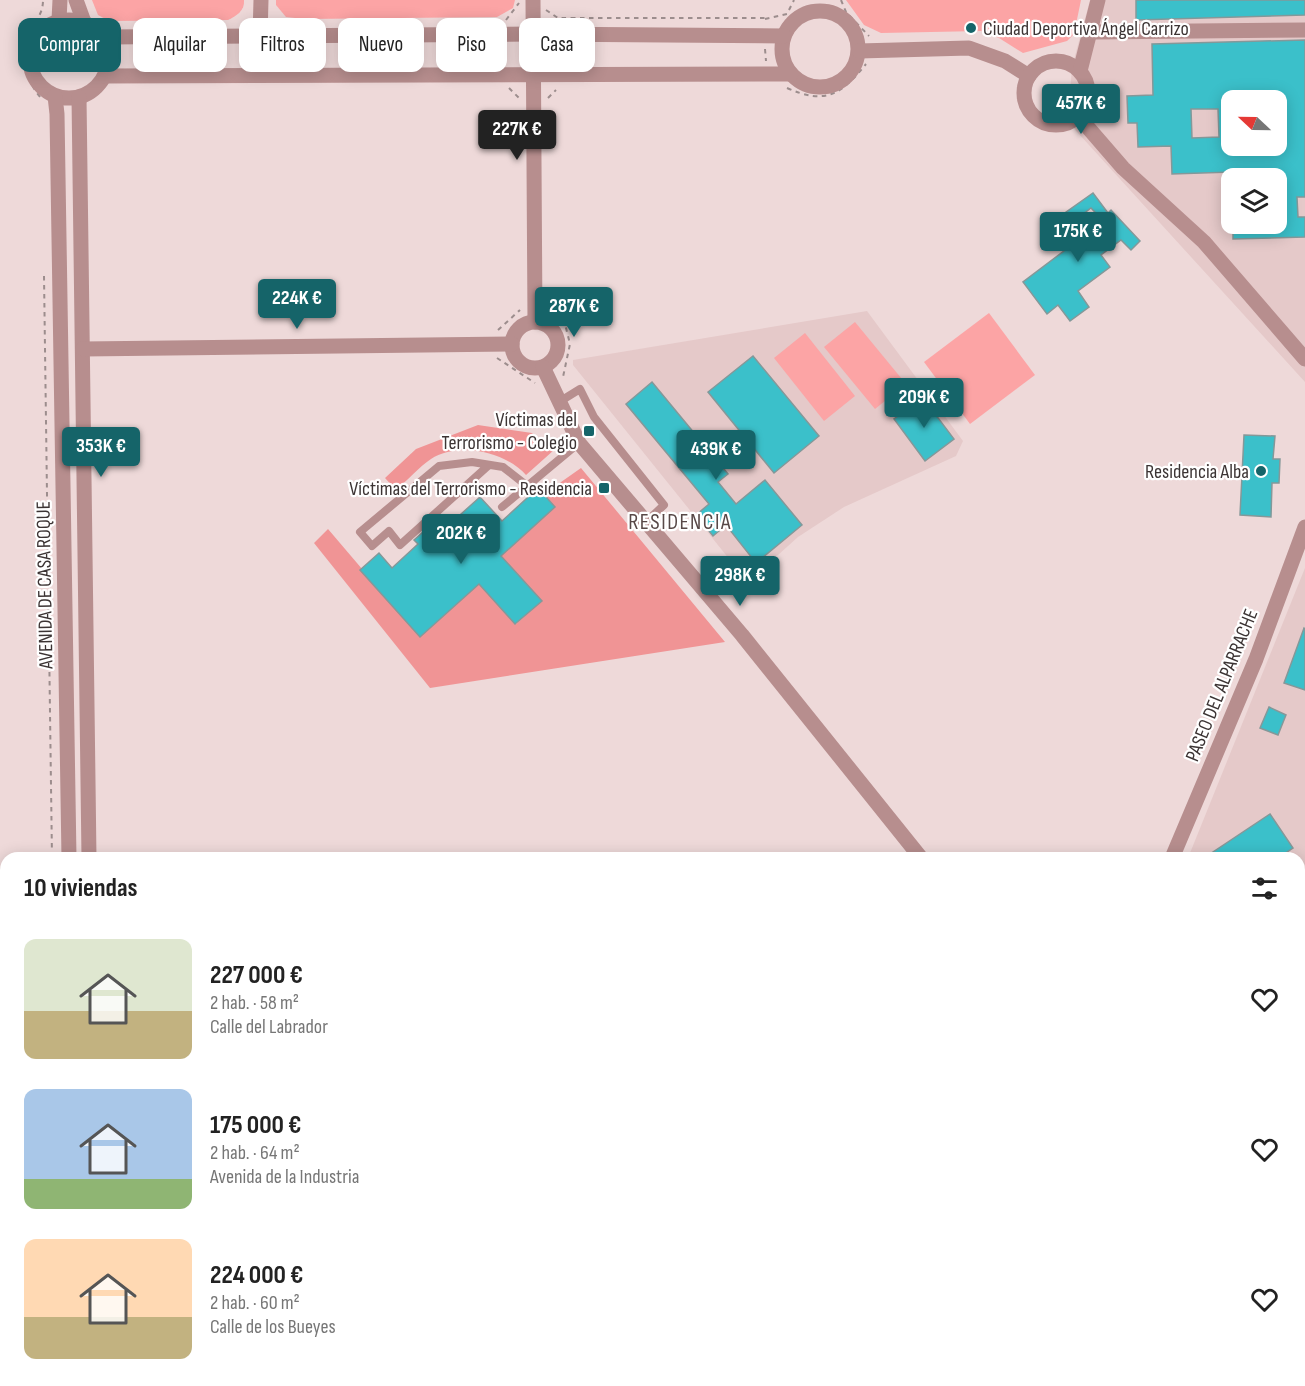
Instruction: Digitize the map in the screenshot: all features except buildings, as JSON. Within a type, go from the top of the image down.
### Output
[{"type":"street","points":[[60,0],[60,18]]},
{"type":"street","points":[[76,0],[83,18]]},
{"type":"street","points":[[260,18],[261,0]]},
{"type":"street","points":[[533,0],[533,18]]},
{"type":"street","points":[[800,15],[804,0]]},
{"type":"street","points":[[1080,71],[1092,32],[1098,0]]},
{"type":"street","points":[[785,80],[782,56],[784,36],[790,24],[800,15],[812,11],[836,4],[854,28],[863,56]]},
{"type":"street","points":[[1092,32],[1305,30]]},
{"type":"street","points":[[326,35],[436,34]]},
{"type":"street","points":[[595,34],[784,36]]},
{"type":"street","points":[[121,37],[239,36]]},
{"type":"street","points":[[105,76],[533,75],[785,80],[801,82],[813,87],[833,85],[849,75],[863,56],[884,51],[969,48],[1005,61],[1029,76]]},
{"type":"street","points":[[1050,61],[1070,63],[1080,71],[1087,82],[1089,94],[1086,106],[1078,116],[1059,125],[1038,120],[1025,102],[1024,91],[1029,76],[1040,65],[1050,61]]},
{"type":"street","points":[[34,72],[36,80],[49,99],[79,97],[99,86],[106,72]]},
{"type":"street","points":[[533,75],[535,322]]},
{"type":"street","name":"AVENIDA DE CASA ROQUE","points":[[79,97],[89,852]]},
{"type":"street","name":"AVENIDA DE CASA ROQUE","points":[[49,99],[69,852]]},
{"type":"street","points":[[1078,116],[1123,168],[1204,242],[1305,359]]},
{"type":"street","points":[[535,322],[552,329],[558,346],[556,355],[543,367],[534,368],[518,361],[512,344],[519,328],[535,322]]},
{"type":"street","points":[[83,349],[512,344]]},
{"type":"street","points":[[543,367],[579,443],[742,635],[916,852]]},
{"type":"street","name":"PASEO DEL ALPARRACHE","points":[[1175,852],[1256,659],[1305,527]]},
{"type":"lane","points":[[558,402],[580,389],[594,417],[664,505],[646,522]]},
{"type":"lane","points":[[502,507],[579,443]]},
{"type":"lane","points":[[489,465],[400,545],[389,531],[372,546],[360,532],[439,466],[472,462],[503,467],[526,485]]},
{"type":"path","points":[[43,0],[43,11],[28,34],[24,50],[24,68],[29,82],[49,99]]},
{"type":"path","points":[[506,18],[521,0]]},
{"type":"path","points":[[836,4],[846,12],[858,28],[870,37],[884,38],[884,51]]},
{"type":"path","points":[[595,18],[765,18]]},
{"type":"path","points":[[785,80],[801,94],[826,98],[847,86],[863,56]]},
{"type":"path","points":[[493,75],[492,85],[510,89],[520,98],[521,106]]},
{"type":"path","points":[[546,101],[552,91],[560,87]]},
{"type":"path","points":[[44,272],[52,852]]},
{"type":"shaded area","points":[[92,0],[244,0],[237,15],[228,20],[227,18],[133,18],[133,21],[121,21],[121,18],[104,18],[98,15]]},
{"type":"shaded area","points":[[276,0],[515,0],[513,8],[497,17],[295,18],[286,17],[276,5]]},
{"type":"shaded area","name":"Ciudad Deportiva Ángel Carrizo","points":[[846,0],[1081,0],[1074,34],[1067,41],[1023,53],[999,38],[981,31],[881,33],[864,25]]},
{"type":"shaded area","points":[[1090,0],[1305,0],[1305,382],[1068,122],[1072,67]]},
{"type":"shaded area","points":[[867,311],[963,441],[956,456],[844,507],[798,537],[778,555],[753,565],[734,565],[573,365],[573,360]]},
{"type":"shaded area","points":[[989,313],[1035,375],[970,424],[924,362]]},
{"type":"shaded area","points":[[855,322],[906,384],[875,409],[824,347]]},
{"type":"shaded area","points":[[805,333],[855,396],[824,421],[774,358]]},
{"type":"shaded area","points":[[478,425],[532,433],[554,450],[526,475],[507,460],[468,450],[454,451],[431,459],[396,490],[385,478],[416,449]]},
{"type":"shaded area","points":[[581,468],[725,642],[430,688],[314,543],[328,529],[420,637],[479,584],[516,624],[542,601],[501,556],[555,507],[544,494]]},
{"type":"shaded area","points":[[1305,568],[1305,852],[1190,852]]},
{"type":"place","name":"Ciudad Deportiva Ángel Carrizo","points":[[971,28]]},
{"type":"place","name":"Víctimas del Terrorismo - Colegio","points":[[589,431]]},
{"type":"place","name":"Residencia Alba","points":[[1261,471]]},
{"type":"place","name":"Víctimas del Terrorismo - Residencia","points":[[604,488]]},
{"type":"district","name":"RESIDENCIA","points":[[680,521]]}]
